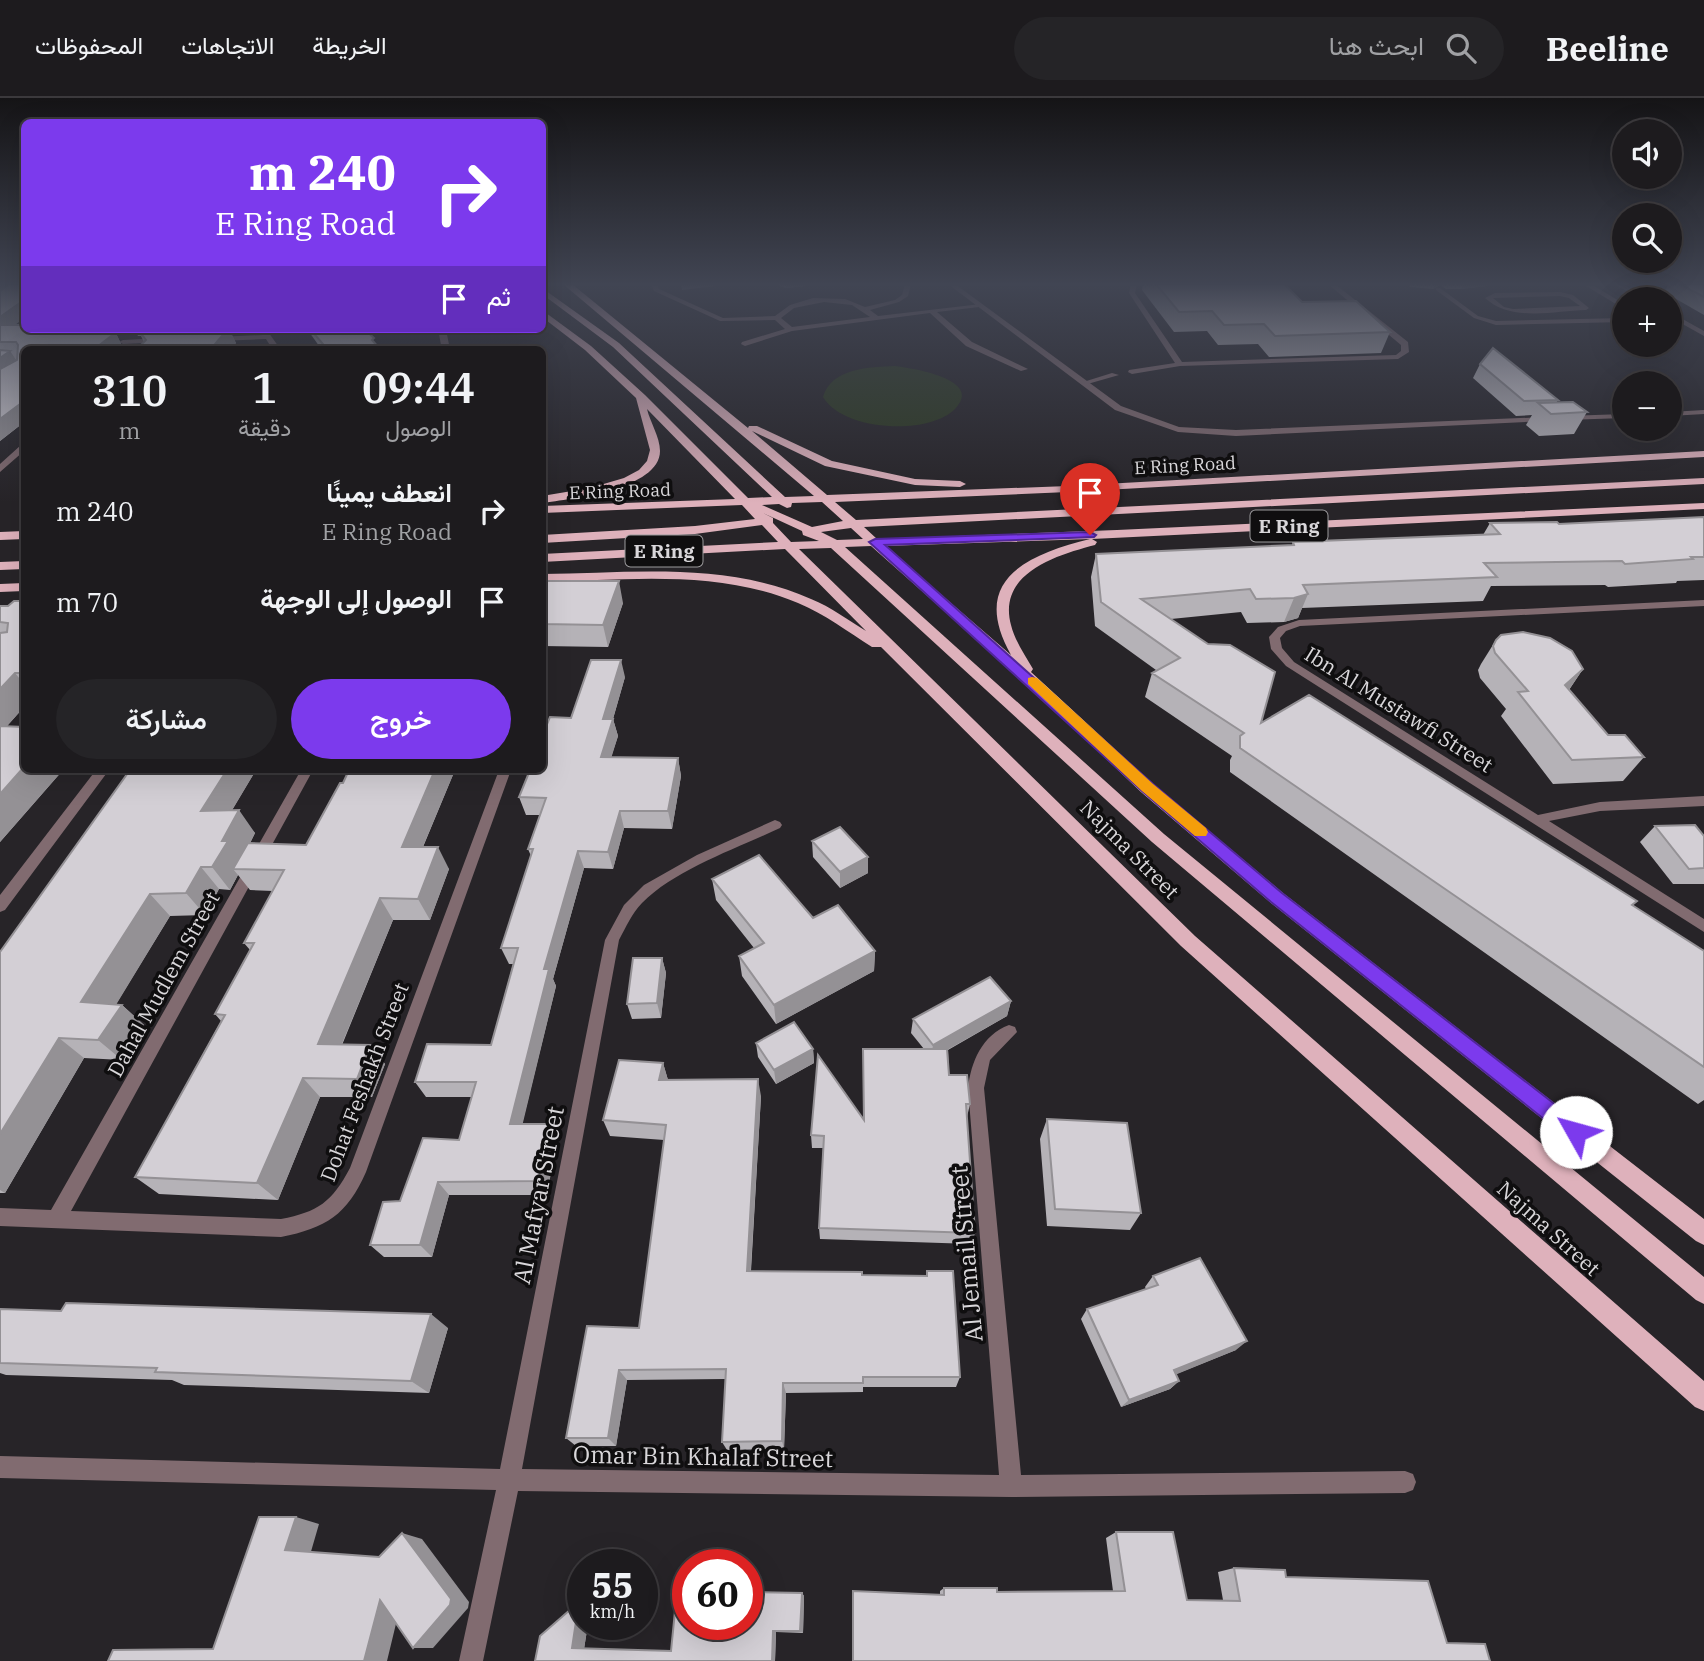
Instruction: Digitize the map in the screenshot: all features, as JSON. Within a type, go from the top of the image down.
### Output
[{"type":"main road","name":"Najma Street","points":[[598,357],[1188,941],[1704,1398]]},
{"type":"main road","points":[[629,357],[783,500],[789,515],[811,530],[875,542]]},
{"type":"main road","points":[[656,357],[875,542],[1033,682],[1147,788],[1276,898],[1704,1233]]},
{"type":"main road","points":[[546,499],[612,485],[642,474],[653,460],[655,452],[641,397]]},
{"type":"main road","points":[[731,419],[829,464],[860,472],[915,482],[1068,489]]},
{"type":"main road","name":"E Ring Road","points":[[546,510],[686,507],[783,500],[1068,489],[1702,454]]},
{"type":"main road","points":[[786,544],[811,530],[830,534],[852,523],[1704,481]]},
{"type":"main road","points":[[546,539],[659,533],[763,522],[789,515],[822,499]]},
{"type":"main road","points":[[743,502],[789,515],[830,534],[1158,838],[1704,1292]]},
{"type":"main road","name":"E Ring","points":[[546,558],[786,544],[830,534],[875,542],[1117,534],[1704,507]]},
{"type":"main road","points":[[1033,682],[1003,622],[1002,608],[1012,581],[1022,570],[1053,553],[1117,534]]},
{"type":"main road","points":[[0,536],[21,535]]},
{"type":"main road","points":[[0,566],[21,565]]},
{"type":"main road","points":[[546,578],[667,573],[738,579],[802,599],[897,655]]},
{"type":"main road","points":[[0,588],[21,587]]},
{"type":"street","points":[[997,357],[1024,369]]},
{"type":"street","points":[[1049,357],[1118,408],[1144,420],[1189,430],[1236,433],[1612,417]]},
{"type":"street","points":[[1175,357],[1180,364]]},
{"type":"street","points":[[1132,372],[1180,364],[1398,357]]},
{"type":"street","points":[[1084,383],[1115,375]]},
{"type":"street","points":[[1682,413],[1704,412]]},
{"type":"street","points":[[0,469],[21,450]]},
{"type":"street","name":"Ibn Al Mustawfi Street","points":[[1704,603],[1299,623],[1282,629],[1274,637],[1277,649],[1290,663],[1704,926]]},
{"type":"street","points":[[0,906],[101,773]]},
{"type":"street","name":"Dahal Mudlem Street","points":[[57,1218],[304,773]]},
{"type":"street","name":"Dohat Feshakh Street","points":[[0,1217],[281,1228],[308,1223],[330,1212],[347,1192],[357,1172],[504,773]]},
{"type":"street","points":[[1539,819],[1577,809],[1704,801]]},
{"type":"street","name":"Al Mafyar Street","points":[[471,1661],[509,1480],[612,940],[622,919],[636,900],[655,884],[775,825]]},
{"type":"street","name":"Al Jemail Street","points":[[1009,1031],[989,1047],[979,1064],[976,1088],[1011,1486]]},
{"type":"street","name":"Omar Bin Khalaf Street","points":[[0,1468],[509,1480],[1011,1486],[1405,1482]]},
{"type":"green space","points":[[895,366],[942,377],[961,390],[962,399],[955,409],[942,418],[907,426],[886,426],[848,417],[833,408],[823,397],[827,387],[843,375],[863,369]]},
{"type":"building","points":[[17,357],[21,357],[21,403],[0,419],[0,369],[17,360]]},
{"type":"building","points":[[1486,357],[1504,357],[1558,400],[1524,401],[1480,364]]},
{"type":"building","points":[[1573,402],[1587,412],[1551,414],[1538,403]]},
{"type":"building","points":[[1704,517],[1704,557],[1691,557],[1693,559],[1625,564],[1622,561],[1484,563],[1497,577],[1303,585],[1308,594],[1294,598],[1256,599],[1250,589],[1141,599],[1208,644],[1230,645],[1275,672],[1261,723],[1309,695],[1637,901],[1632,905],[1704,951],[1704,1067],[1240,748],[1240,736],[1244,733],[1152,673],[1180,658],[1101,602],[1096,554],[1294,545],[1293,542],[1500,534],[1490,523],[1559,524]]},
{"type":"building","points":[[546,581],[619,581],[603,625],[546,624]]},
{"type":"building","points":[[14,601],[21,601],[21,673],[15,673],[0,689],[0,633],[7,632],[8,623],[0,622],[0,606],[8,606]]},
{"type":"building","points":[[1523,632],[1550,638],[1572,651],[1583,669],[1565,685],[1608,735],[1625,735],[1644,757],[1572,760],[1518,692],[1528,691],[1495,653],[1493,646],[1501,635]]},
{"type":"building","points":[[591,660],[621,660],[603,719],[613,719],[601,757],[678,758],[668,811],[620,811],[608,852],[578,851],[544,969],[549,969],[510,1124],[549,1124],[538,1181],[438,1182],[420,1245],[370,1245],[383,1202],[400,1201],[423,1138],[459,1140],[476,1082],[415,1082],[427,1044],[491,1045],[518,948],[501,948],[533,849],[528,849],[546,798],[519,797],[529,773],[546,773],[546,727],[550,717],[571,718]]},
{"type":"building","points":[[0,726],[21,727],[21,770],[0,794]]},
{"type":"building","points":[[128,773],[225,773],[201,811],[239,810],[222,841],[228,841],[212,867],[201,867],[186,893],[150,894],[81,1002],[122,1005],[98,1040],[59,1038],[0,1134],[0,952]]},
{"type":"building","points":[[348,773],[434,773],[402,847],[438,847],[418,899],[380,898],[318,1044],[370,1045],[357,1079],[303,1078],[257,1183],[135,1177],[225,1015],[215,1014],[254,943],[244,943],[284,870],[233,869],[248,843],[306,845],[340,783],[343,783]]},
{"type":"building","points":[[1695,825],[1704,836],[1704,868],[1689,869],[1655,826]]},
{"type":"building","points":[[840,827],[868,857],[840,872],[812,841]]},
{"type":"building","points":[[759,855],[813,918],[838,905],[875,951],[774,1005],[739,956],[764,943],[712,879]]},
{"type":"building","points":[[633,958],[662,958],[657,1003],[627,1004]]},
{"type":"building","points":[[990,977],[1011,1001],[933,1045],[913,1019]]},
{"type":"building","points":[[794,1022],[813,1049],[774,1070],[756,1043]]},
{"type":"building","points":[[863,1049],[947,1049],[949,1075],[967,1075],[970,1104],[966,1104],[975,1233],[819,1228],[824,1136],[811,1135],[818,1055],[864,1120]]},
{"type":"building","points":[[619,1060],[663,1063],[659,1080],[758,1079],[747,1271],[862,1272],[862,1275],[927,1276],[927,1271],[953,1271],[960,1377],[863,1377],[863,1383],[783,1383],[782,1441],[722,1442],[726,1369],[619,1370],[608,1438],[566,1438],[587,1326],[639,1328],[666,1125],[603,1120]]},
{"type":"building","points":[[1047,1119],[1127,1123],[1141,1213],[1055,1209]]},
{"type":"building","points":[[1200,1258],[1247,1341],[1174,1370],[1179,1381],[1129,1400],[1087,1309],[1158,1285],[1153,1276]]},
{"type":"building","points":[[66,1303],[431,1314],[411,1381],[155,1372],[157,1368],[0,1363],[0,1309],[61,1311]]},
{"type":"building","points":[[259,1517],[296,1517],[285,1550],[379,1557],[402,1533],[451,1599],[450,1605],[413,1648],[380,1600],[364,1661],[108,1661],[113,1650],[213,1649]]},
{"type":"building","points":[[1116,1532],[1173,1532],[1187,1600],[1240,1601],[1234,1568],[1285,1570],[1286,1577],[1428,1581],[1447,1643],[1485,1644],[1490,1661],[853,1661],[853,1591],[944,1595],[944,1588],[997,1588],[997,1592],[1125,1591]]},
{"type":"building","points":[[763,1592],[802,1593],[800,1631],[773,1631],[772,1661],[535,1661],[540,1636],[567,1612],[567,1640],[573,1640],[572,1648],[671,1651],[672,1640],[763,1640]]},
{"type":"slow traffic","points":[[1032,681],[1147,788],[1201,832]]},
{"type":"route","points":[[1090,535],[875,542],[1033,682],[1147,788],[1276,898],[1576,1132]]}]
